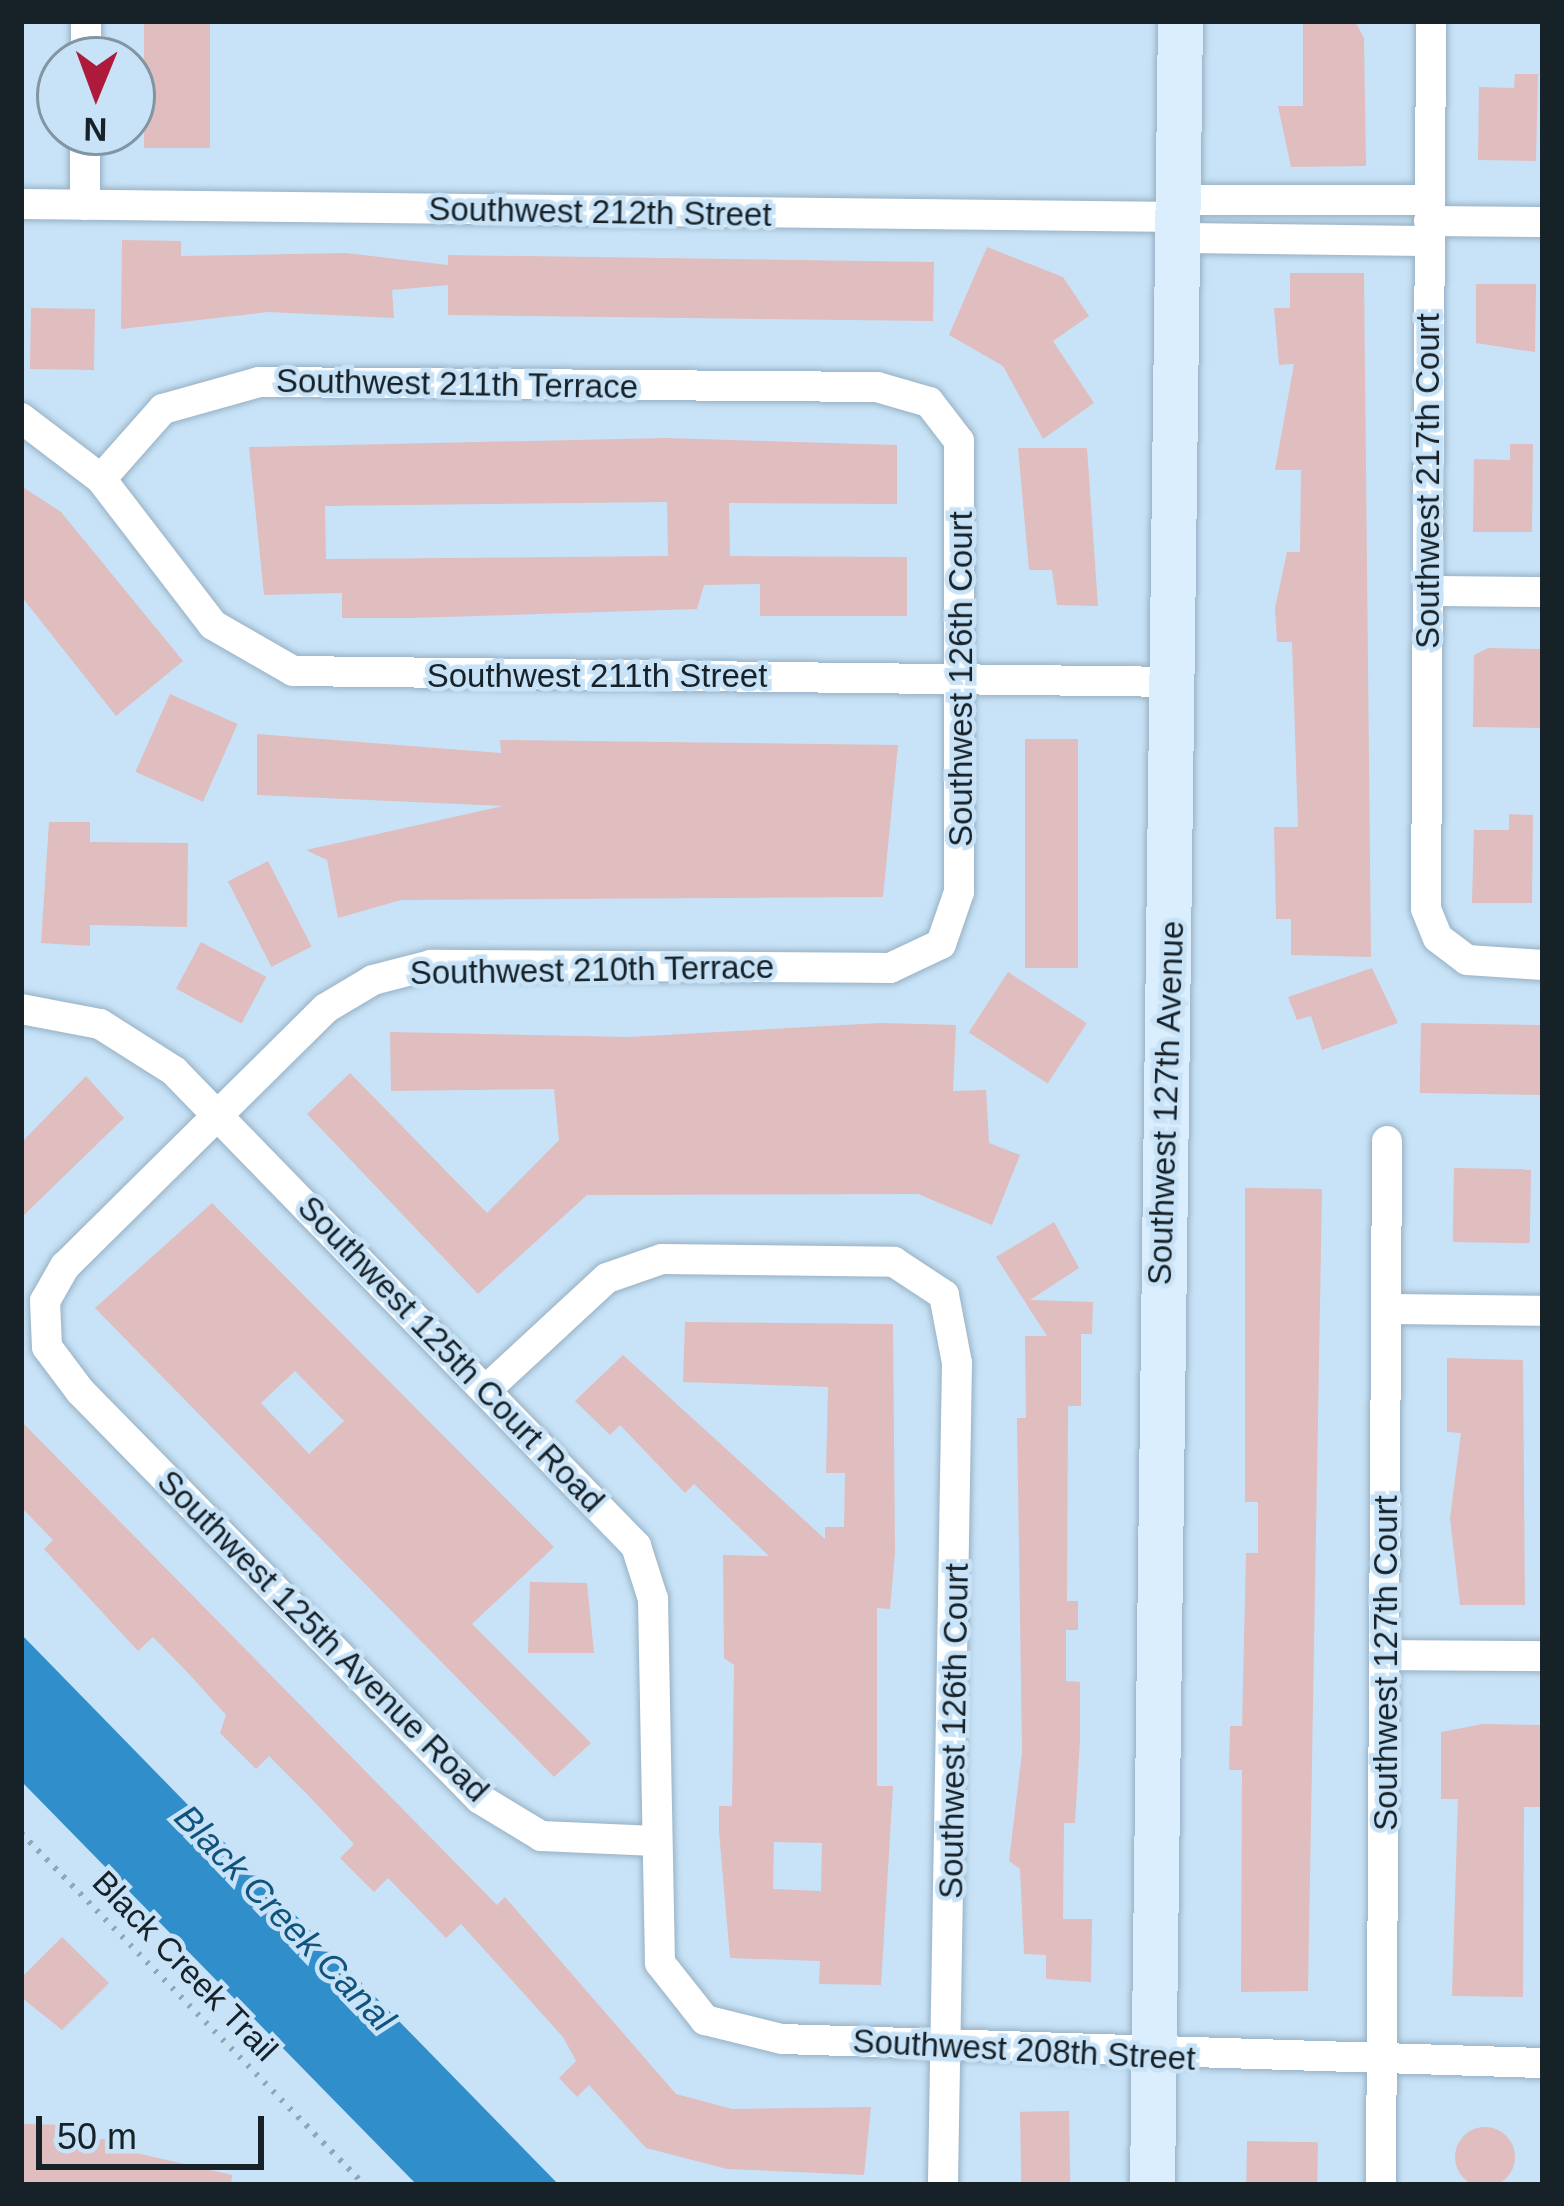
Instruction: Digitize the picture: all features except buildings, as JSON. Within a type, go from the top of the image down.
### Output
[{"type":"street","name":"Southwest 127th Avenue","points":[[1152,2185],[1160,1136],[1178,682],[1180,21]]},
{"type":"street","name":"Southwest 217th Court","points":[[1431,21],[1425,896],[1438,938],[1467,960],[1543,964]]},
{"type":"street","points":[[85,156],[85,206]]},
{"type":"street","name":"Southwest 212th Street","points":[[21,204],[1543,222]]},
{"type":"street","name":"Southwest 211th Terrace","points":[[100,478],[148,421],[224,383],[877,387],[944,414]]},
{"type":"street","name":"Southwest 126th Court","points":[[940,944],[959,892],[962,678],[961,459],[944,414]]},
{"type":"street","points":[[21,418],[100,478]]},
{"type":"street","name":"Southwest 211th Street","points":[[100,478],[214,625],[293,671],[1178,682]]},
{"type":"street","points":[[1429,591],[1543,592]]},
{"type":"street","name":"Southwest 210th Terrace","points":[[44,1333],[45,1301],[65,1266],[326,1008],[407,969],[890,968],[940,944]]},
{"type":"street","name":"Southwest 125th Court Road","points":[[21,1009],[125,1037],[220,1116],[487,1389],[644,1561],[656,1841]]},
{"type":"street","name":"Southwest 127th Court","points":[[1381,2185],[1387,1141]]},
{"type":"street","name":"Southwest 126th Court","points":[[487,1389],[580,1298],[632,1266],[865,1258],[933,1280],[952,1311],[958,1363],[951,2046],[943,2185]]},
{"type":"street","points":[[1388,1309],[1543,1311]]},
{"type":"street","name":"Southwest 125th Avenue Road","points":[[44,1333],[80,1391],[480,1799],[541,1836],[656,1841]]},
{"type":"street","points":[[1386,1654],[1543,1656]]},
{"type":"street","name":"Southwest 208th Street","points":[[656,1841],[660,1963],[694,2013],[757,2036],[1154,2055],[1543,2063]]},
{"type":"path","name":"Black Creek Trail","points":[[21,1833],[364,2185]]},
{"type":"water","name":"Black Creek Canal","points":[[21,1634],[559,2185],[417,2185],[21,1781]]}]
